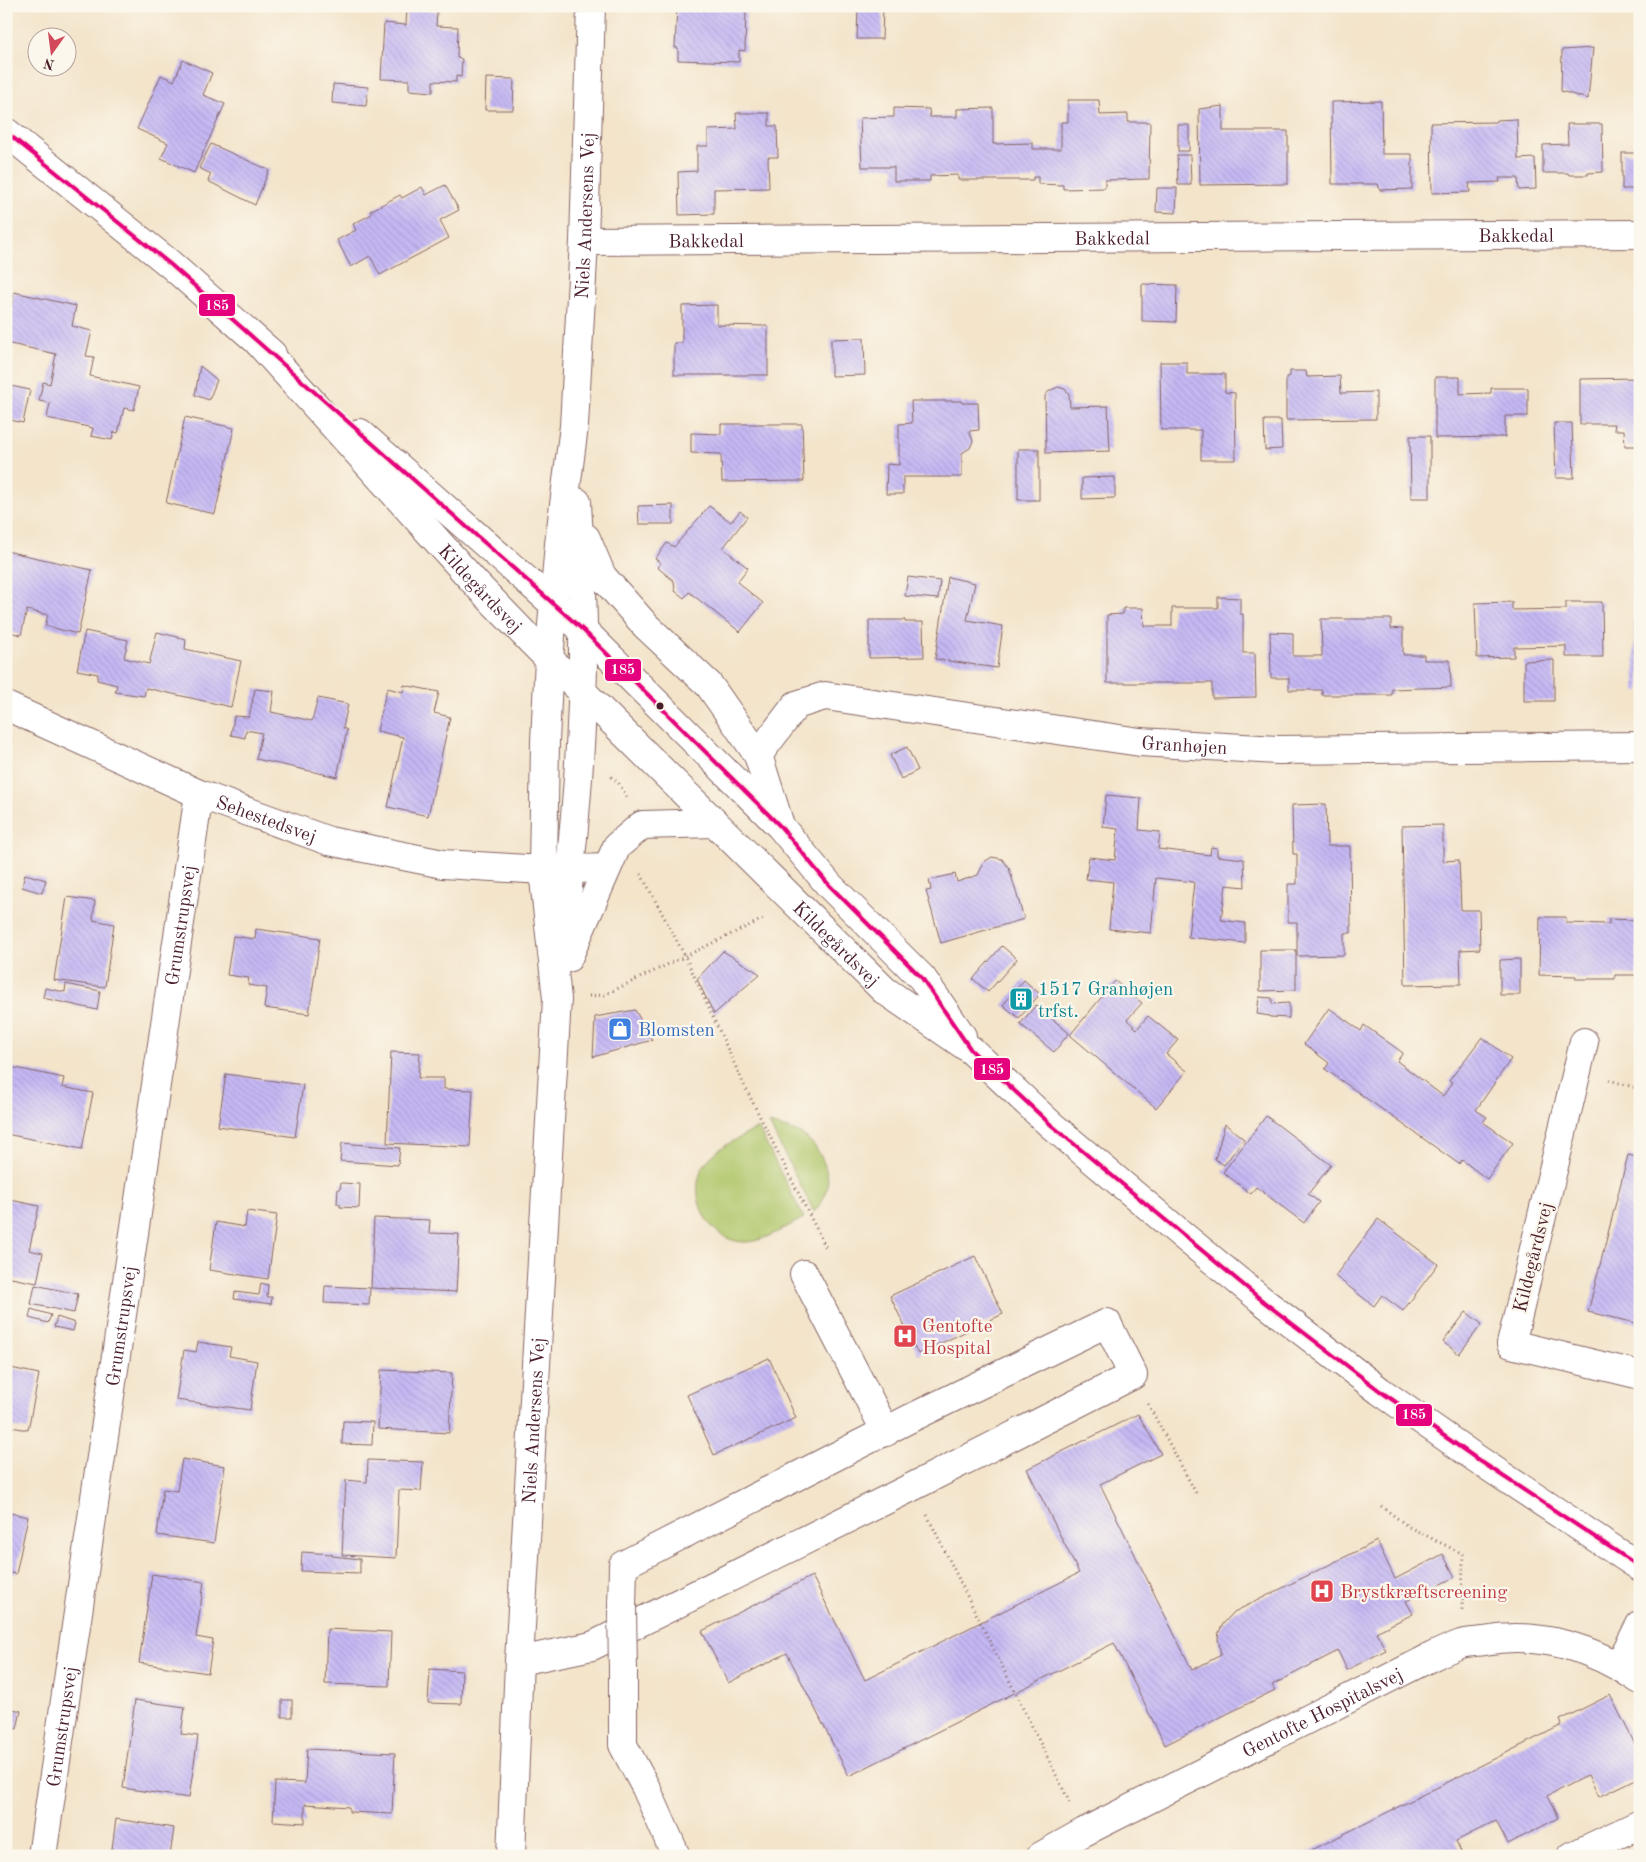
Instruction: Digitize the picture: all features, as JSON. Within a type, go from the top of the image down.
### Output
[{"type":"street","name":"Niels Andersens Vej","points":[[556,992],[543,870],[545,741],[549,659],[559,544],[574,426],[584,241],[591,6]]},
{"type":"street","name":"Kildegårdsvej","points":[[8,139],[170,264],[584,630],[624,673],[780,826],[829,885],[922,978],[971,1050]]},
{"type":"street","name":"Bakkedal","points":[[584,241],[1640,234]]},
{"type":"street","name":"Kildegårdsvej","points":[[258,342],[477,585],[795,904],[884,990],[971,1050],[1050,1124],[1264,1302],[1380,1391],[1477,1459],[1639,1563]]},
{"type":"street","name":"Niels Andersens Vej","points":[[511,1856],[519,1660],[556,992],[580,759],[584,630],[574,426]]},
{"type":"street","name":"Kildegårdsvej","points":[[578,519],[602,576],[646,626],[709,685],[758,755],[780,826]]},
{"type":"street","name":"Granhøjen","points":[[758,755],[796,705],[825,696],[1140,742],[1278,750],[1640,746]]},
{"type":"street","name":"Sehestedsvej","points":[[6,706],[200,794],[330,841],[443,864],[543,870],[607,868]]},
{"type":"street","name":"Grumstrupsvej","points":[[42,1856],[200,794]]},
{"type":"street","points":[[556,992],[617,846],[642,825],[715,823]]},
{"type":"street","name":"Kildegårdsvej","points":[[1584,1042],[1511,1344],[1640,1375]]},
{"type":"street","points":[[804,1274],[886,1432]]},
{"type":"street","points":[[519,1660],[592,1646],[914,1486],[1133,1374],[1107,1323],[623,1565],[622,1607],[623,1671],[623,1745],[646,1788],[676,1856]]},
{"type":"street","name":"Gentofte Hospitalsvej","points":[[1041,1856],[1084,1832],[1402,1671],[1461,1644],[1496,1638],[1528,1638],[1554,1641],[1592,1653],[1629,1672],[1640,1625]]},
{"type":"street","points":[[1572,1856],[1640,1824]]},
{"type":"path","points":[[556,992],[604,995],[795,904]]},
{"type":"path","points":[[1133,1374],[1196,1493]]},
{"type":"path","points":[[1381,1506],[1409,1527],[1463,1554],[1461,1644]]},
{"type":"green space","points":[[769,1124],[802,1135],[813,1144],[821,1157],[828,1178],[828,1185],[825,1196],[814,1212]]},
{"type":"green space","points":[[758,1128],[804,1218],[762,1239],[747,1242],[733,1240],[721,1235],[703,1214],[699,1201],[700,1173],[707,1161],[718,1151]]},
{"type":"building","points":[[677,6],[746,6],[745,51],[739,50],[739,62],[678,60],[678,48],[675,48]]},
{"type":"building","points":[[858,6],[883,6],[882,39],[857,39]]},
{"type":"building","points":[[407,8],[437,11],[436,26],[458,27],[457,58],[462,59],[461,77],[456,76],[456,82],[433,81],[433,92],[409,90],[409,80],[381,79],[384,23],[406,25]]},
{"type":"building","points":[[1593,48],[1588,99],[1561,91],[1562,50]]},
{"type":"building","points":[[183,60],[212,73],[203,95],[225,104],[194,173],[161,158],[168,143],[137,129],[161,75],[174,81]]},
{"type":"building","points":[[486,78],[514,79],[513,110],[485,110]]},
{"type":"building","points":[[333,84],[368,87],[366,106],[332,103]]},
{"type":"building","points":[[1068,100],[1099,100],[1100,115],[1128,114],[1128,122],[1150,122],[1149,179],[1105,180],[1105,188],[1063,189],[1063,185],[1038,184],[1038,177],[1033,177],[1033,180],[958,180],[958,175],[930,176],[930,181],[894,181],[894,167],[862,167],[860,118],[894,117],[894,108],[929,109],[930,117],[957,117],[957,109],[993,108],[993,144],[1033,143],[1033,149],[1061,149],[1061,122],[1068,122]]},
{"type":"building","points":[[1381,101],[1382,154],[1412,154],[1412,189],[1380,190],[1378,184],[1332,184],[1331,102]]},
{"type":"building","points":[[1223,106],[1223,131],[1288,131],[1288,184],[1200,185],[1199,109]]},
{"type":"building","points":[[736,113],[769,113],[769,126],[777,126],[778,157],[768,157],[769,188],[714,189],[714,214],[679,215],[678,172],[697,171],[697,146],[708,146],[708,130],[737,129]]},
{"type":"building","points":[[1517,119],[1518,159],[1535,158],[1536,189],[1519,190],[1518,178],[1499,178],[1500,182],[1469,183],[1470,192],[1432,193],[1431,123],[1496,122],[1496,120]]},
{"type":"building","points":[[1567,124],[1602,124],[1603,172],[1588,173],[1588,175],[1543,173],[1543,145],[1568,144]]},
{"type":"building","points":[[1178,125],[1189,125],[1189,151],[1178,151]]},
{"type":"building","points":[[211,144],[269,170],[255,205],[208,181],[211,174],[199,168]]},
{"type":"building","points":[[1622,153],[1640,153],[1640,189],[1622,189]]},
{"type":"building","points":[[1177,155],[1190,155],[1191,185],[1178,185]]},
{"type":"building","points":[[445,185],[459,210],[440,220],[449,238],[380,275],[370,256],[351,267],[337,240],[356,230],[353,224],[372,214],[370,211],[400,195],[402,198],[422,187],[426,195]]},
{"type":"building","points":[[1157,188],[1177,188],[1176,213],[1156,212]]},
{"type":"building","points":[[1142,284],[1177,285],[1176,322],[1142,321]]},
{"type":"building","points":[[14,292],[76,306],[72,326],[92,331],[86,356],[94,357],[90,376],[139,387],[134,410],[124,408],[118,433],[114,432],[112,440],[91,436],[93,428],[47,418],[50,403],[39,401],[43,382],[50,384],[56,354],[6,343],[6,332]]},
{"type":"building","points":[[717,305],[717,325],[768,326],[768,375],[674,375],[674,343],[682,343],[682,306]]},
{"type":"building","points":[[864,338],[865,375],[831,376],[831,339]]},
{"type":"building","points":[[1160,362],[1187,362],[1187,374],[1225,374],[1225,392],[1235,393],[1236,460],[1201,460],[1201,430],[1161,430]]},
{"type":"building","points":[[200,366],[217,380],[209,400],[195,395]]},
{"type":"building","points":[[1290,371],[1306,371],[1307,377],[1340,376],[1341,393],[1376,392],[1376,419],[1286,420],[1286,377],[1290,376]]},
{"type":"building","points":[[1435,377],[1460,377],[1460,394],[1491,393],[1491,388],[1528,388],[1528,416],[1505,416],[1505,437],[1435,438]]},
{"type":"building","points":[[1640,378],[1640,446],[1625,446],[1624,430],[1614,430],[1615,424],[1580,424],[1580,379]]},
{"type":"building","points":[[6,385],[30,390],[23,423],[6,419]]},
{"type":"building","points":[[1058,387],[1065,389],[1069,394],[1070,407],[1108,406],[1110,451],[1046,453],[1045,396],[1049,391]]},
{"type":"building","points":[[911,401],[978,403],[979,430],[969,431],[973,441],[970,448],[962,453],[962,477],[903,477],[903,494],[886,494],[887,464],[899,465],[899,424],[912,423]]},
{"type":"building","points":[[185,417],[234,428],[215,514],[166,503]]},
{"type":"building","points":[[1264,420],[1281,420],[1282,449],[1265,450]]},
{"type":"building","points":[[1554,423],[1572,423],[1574,478],[1556,478]]},
{"type":"building","points":[[721,424],[802,424],[804,481],[722,482],[721,454],[691,453],[691,433],[721,434]]},
{"type":"building","points":[[1410,436],[1430,436],[1430,498],[1411,498]]},
{"type":"building","points":[[1018,449],[1039,449],[1039,500],[1018,500]]},
{"type":"building","points":[[1115,477],[1115,498],[1082,499],[1082,478]]},
{"type":"building","points":[[673,505],[673,524],[639,524],[638,506]]},
{"type":"building","points":[[709,506],[731,522],[740,511],[747,517],[723,548],[748,568],[737,582],[763,603],[740,632],[689,592],[684,598],[675,591],[674,581],[657,567],[661,563],[655,559],[667,543],[674,547]]},
{"type":"building","points":[[6,551],[92,570],[78,634],[45,626],[48,615],[27,610],[21,635],[6,631]]},
{"type":"building","points":[[908,577],[940,581],[938,599],[905,596]]},
{"type":"building","points":[[948,577],[975,583],[967,620],[1003,626],[997,668],[935,659]]},
{"type":"building","points":[[1218,597],[1240,598],[1240,614],[1243,614],[1243,653],[1255,653],[1256,697],[1212,698],[1212,683],[1107,683],[1107,615],[1123,614],[1123,608],[1143,608],[1144,626],[1172,626],[1172,608],[1218,608]]},
{"type":"building","points":[[1512,602],[1512,610],[1566,609],[1566,602],[1602,602],[1603,657],[1566,657],[1566,646],[1514,647],[1514,657],[1477,658],[1475,603]]},
{"type":"building","points":[[1321,619],[1391,619],[1391,629],[1403,628],[1403,655],[1424,655],[1424,660],[1450,660],[1451,687],[1392,689],[1392,695],[1322,695],[1322,690],[1289,690],[1289,678],[1271,678],[1270,632],[1293,633],[1293,656],[1322,656]]},
{"type":"building","points":[[869,620],[923,622],[924,657],[869,658]]},
{"type":"building","points":[[1634,622],[1640,622],[1640,691],[1635,691]]},
{"type":"building","points":[[85,631],[128,640],[124,658],[149,664],[157,632],[186,639],[185,649],[241,661],[231,707],[146,688],[144,696],[115,692],[117,685],[97,680],[98,674],[77,670]]},
{"type":"building","points":[[1554,660],[1554,701],[1524,701],[1524,661]]},
{"type":"building","points":[[404,685],[439,692],[434,713],[450,717],[428,816],[388,807],[403,737],[377,731],[387,688],[403,692]]},
{"type":"building","points":[[255,689],[274,691],[271,712],[312,721],[318,698],[348,704],[343,728],[347,730],[337,777],[256,759],[262,733],[246,730],[245,738],[231,735],[234,716],[249,717]]},
{"type":"building","points":[[907,747],[918,770],[901,779],[890,755]]},
{"type":"building","points":[[1106,795],[1141,798],[1139,830],[1160,832],[1158,849],[1210,855],[1211,847],[1217,848],[1217,856],[1244,859],[1245,887],[1226,885],[1221,920],[1245,923],[1245,943],[1188,937],[1194,882],[1156,878],[1151,933],[1109,929],[1113,882],[1086,879],[1089,857],[1115,860],[1118,829],[1103,827]]},
{"type":"building","points":[[1326,804],[1327,846],[1350,846],[1351,933],[1344,933],[1344,955],[1297,956],[1297,922],[1288,922],[1288,884],[1297,884],[1297,854],[1293,854],[1292,805]]},
{"type":"building","points":[[1443,825],[1443,861],[1459,860],[1461,910],[1479,910],[1480,949],[1460,950],[1461,984],[1405,985],[1402,826]]},
{"type":"building","points":[[992,857],[1002,859],[1009,868],[1024,919],[941,943],[926,891],[931,890],[929,880],[955,874],[957,882],[978,875],[984,862]]},
{"type":"building","points":[[25,874],[46,880],[42,893],[22,887]]},
{"type":"building","points":[[67,897],[95,901],[93,920],[114,924],[105,987],[54,980]]},
{"type":"building","points":[[1540,917],[1566,917],[1566,923],[1609,924],[1609,919],[1637,920],[1637,975],[1615,975],[1615,979],[1576,979],[1576,976],[1539,975]]},
{"type":"building","points":[[256,929],[320,938],[309,1014],[264,1008],[267,988],[248,985],[249,978],[227,975],[233,936],[255,939]]},
{"type":"building","points":[[1002,946],[1017,959],[988,992],[973,979]]},
{"type":"building","points":[[1260,950],[1296,950],[1296,990],[1260,991]]},
{"type":"building","points":[[723,951],[760,974],[714,1014],[697,979]]},
{"type":"building","points":[[1520,959],[1520,995],[1500,995],[1500,960]]},
{"type":"building","name":"1517 Granhøjen trfst.","points":[[1024,980],[1040,994],[1019,1018],[1003,1005]]},
{"type":"building","points":[[1115,981],[1142,1003],[1127,1020],[1137,1029],[1148,1016],[1178,1040],[1166,1054],[1187,1071],[1156,1108],[1070,1035]]},
{"type":"building","points":[[66,984],[100,991],[97,1010],[43,998],[45,988],[65,992]]},
{"type":"building","points":[[1259,997],[1272,998],[1272,1004],[1289,1003],[1289,1018],[1257,1014]]},
{"type":"building","points":[[1036,1005],[1069,1033],[1054,1052],[1020,1024]]},
{"type":"building","points":[[1329,1008],[1361,1031],[1364,1025],[1403,1053],[1397,1061],[1443,1096],[1452,1083],[1449,1081],[1482,1037],[1511,1059],[1476,1110],[1487,1117],[1483,1122],[1513,1143],[1487,1179],[1462,1160],[1459,1164],[1325,1069],[1329,1063],[1304,1044]]},
{"type":"building","name":"Blomsten","points":[[635,1010],[652,1040],[593,1057],[595,1017]]},
{"type":"building","points":[[391,1052],[420,1053],[418,1078],[444,1078],[444,1089],[473,1090],[470,1147],[387,1143]]},
{"type":"building","points":[[11,1067],[64,1078],[62,1087],[93,1093],[82,1149],[6,1134],[6,1089]]},
{"type":"building","points":[[226,1074],[303,1085],[295,1137],[218,1126]]},
{"type":"building","points":[[1266,1116],[1331,1165],[1308,1194],[1319,1202],[1304,1223],[1256,1187],[1251,1194],[1223,1172]]},
{"type":"building","points":[[1225,1124],[1244,1139],[1224,1165],[1215,1159]]},
{"type":"building","points":[[342,1143],[400,1148],[398,1165],[340,1161]]},
{"type":"building","points":[[1628,1155],[1640,1158],[1640,1324],[1588,1312]]},
{"type":"building","points":[[341,1183],[360,1184],[359,1208],[340,1207],[340,1204],[337,1204],[338,1189],[340,1189]]},
{"type":"building","points":[[6,1199],[39,1206],[29,1250],[43,1253],[37,1283],[6,1277]]},
{"type":"building","points":[[247,1211],[277,1215],[268,1279],[209,1270],[216,1222],[245,1227]]},
{"type":"building","points":[[374,1218],[430,1220],[429,1233],[459,1234],[456,1292],[371,1288]]},
{"type":"building","points":[[1378,1219],[1438,1264],[1403,1311],[1382,1295],[1374,1306],[1335,1276]]},
{"type":"building","points":[[975,1256],[1003,1314],[918,1354],[890,1296]]},
{"type":"building","points":[[261,1283],[268,1285],[267,1297],[272,1297],[271,1304],[234,1299],[235,1292],[259,1295]]},
{"type":"building","points":[[35,1285],[78,1294],[74,1313],[31,1304]]},
{"type":"building","points":[[325,1286],[370,1288],[369,1305],[324,1303]]},
{"type":"building","points":[[31,1309],[51,1315],[48,1323],[29,1318]]},
{"type":"building","points":[[1466,1312],[1482,1324],[1459,1354],[1443,1342]]},
{"type":"building","points":[[57,1317],[75,1323],[73,1331],[54,1327]]},
{"type":"building","points":[[198,1342],[231,1347],[229,1356],[257,1361],[250,1410],[176,1400],[184,1350],[196,1352]]},
{"type":"building","points":[[769,1358],[796,1418],[714,1455],[687,1395]]},
{"type":"building","points":[[6,1367],[39,1374],[28,1430],[6,1426]]},
{"type":"building","points":[[381,1370],[452,1373],[449,1433],[378,1429]]},
{"type":"building","points":[[1138,1414],[1161,1454],[1100,1484],[1192,1670],[1221,1655],[1218,1639],[1219,1632],[1223,1624],[1234,1612],[1377,1541],[1395,1579],[1443,1554],[1455,1577],[1406,1601],[1413,1614],[1376,1632],[1386,1650],[1347,1670],[1338,1651],[1272,1685],[1275,1690],[1165,1745],[1114,1643],[849,1776],[787,1653],[728,1683],[702,1631],[812,1576],[865,1680],[1079,1573],[1027,1469]]},
{"type":"building","points":[[343,1421],[373,1422],[372,1445],[342,1444]]},
{"type":"building","points":[[182,1459],[225,1466],[214,1543],[157,1535],[163,1489],[177,1491]]},
{"type":"building","points":[[368,1460],[423,1462],[421,1491],[399,1490],[396,1558],[342,1555],[346,1480],[367,1482]]},
{"type":"building","points":[[6,1512],[28,1517],[16,1574],[6,1572]]},
{"type":"building","points":[[302,1552],[332,1554],[332,1556],[360,1559],[360,1573],[301,1571]]},
{"type":"building","points":[[152,1574],[204,1582],[196,1637],[213,1640],[208,1673],[139,1663]]},
{"type":"building","points":[[327,1629],[391,1632],[389,1686],[325,1684]]},
{"type":"building","points":[[430,1669],[462,1671],[461,1704],[428,1703]]},
{"type":"building","points":[[1610,1695],[1640,1754],[1640,1777],[1599,1797],[1588,1775],[1547,1796],[1558,1818],[1508,1844],[1496,1821],[1456,1841],[1463,1856],[1300,1856],[1562,1725],[1560,1720]]},
{"type":"building","points":[[135,1700],[185,1707],[181,1734],[198,1736],[189,1798],[123,1788]]},
{"type":"building","points":[[282,1700],[292,1700],[292,1717],[282,1717]]},
{"type":"building","points":[[6,1707],[21,1711],[17,1729],[6,1726]]},
{"type":"building","points":[[307,1749],[395,1753],[392,1814],[349,1812],[349,1807],[305,1804],[305,1823],[273,1821],[275,1782],[305,1783]]},
{"type":"building","points":[[116,1819],[174,1828],[170,1856],[111,1856]]},
{"type":"transit line","name":"185","points":[[6,132],[170,264],[583,630],[780,826],[829,885],[922,978],[971,1050],[1050,1124],[1264,1302],[1380,1391],[1477,1459],[1640,1567]]},
{"type":"place","name":"1517 Granhøjen trfst.","points":[[1021,999]]},
{"type":"place","name":"Blomsten","points":[[620,1029]]},
{"type":"place","name":"Gentofte Hospital","points":[[905,1336]]},
{"type":"place","name":"Brystkræftscreening","points":[[1322,1591]]}]
